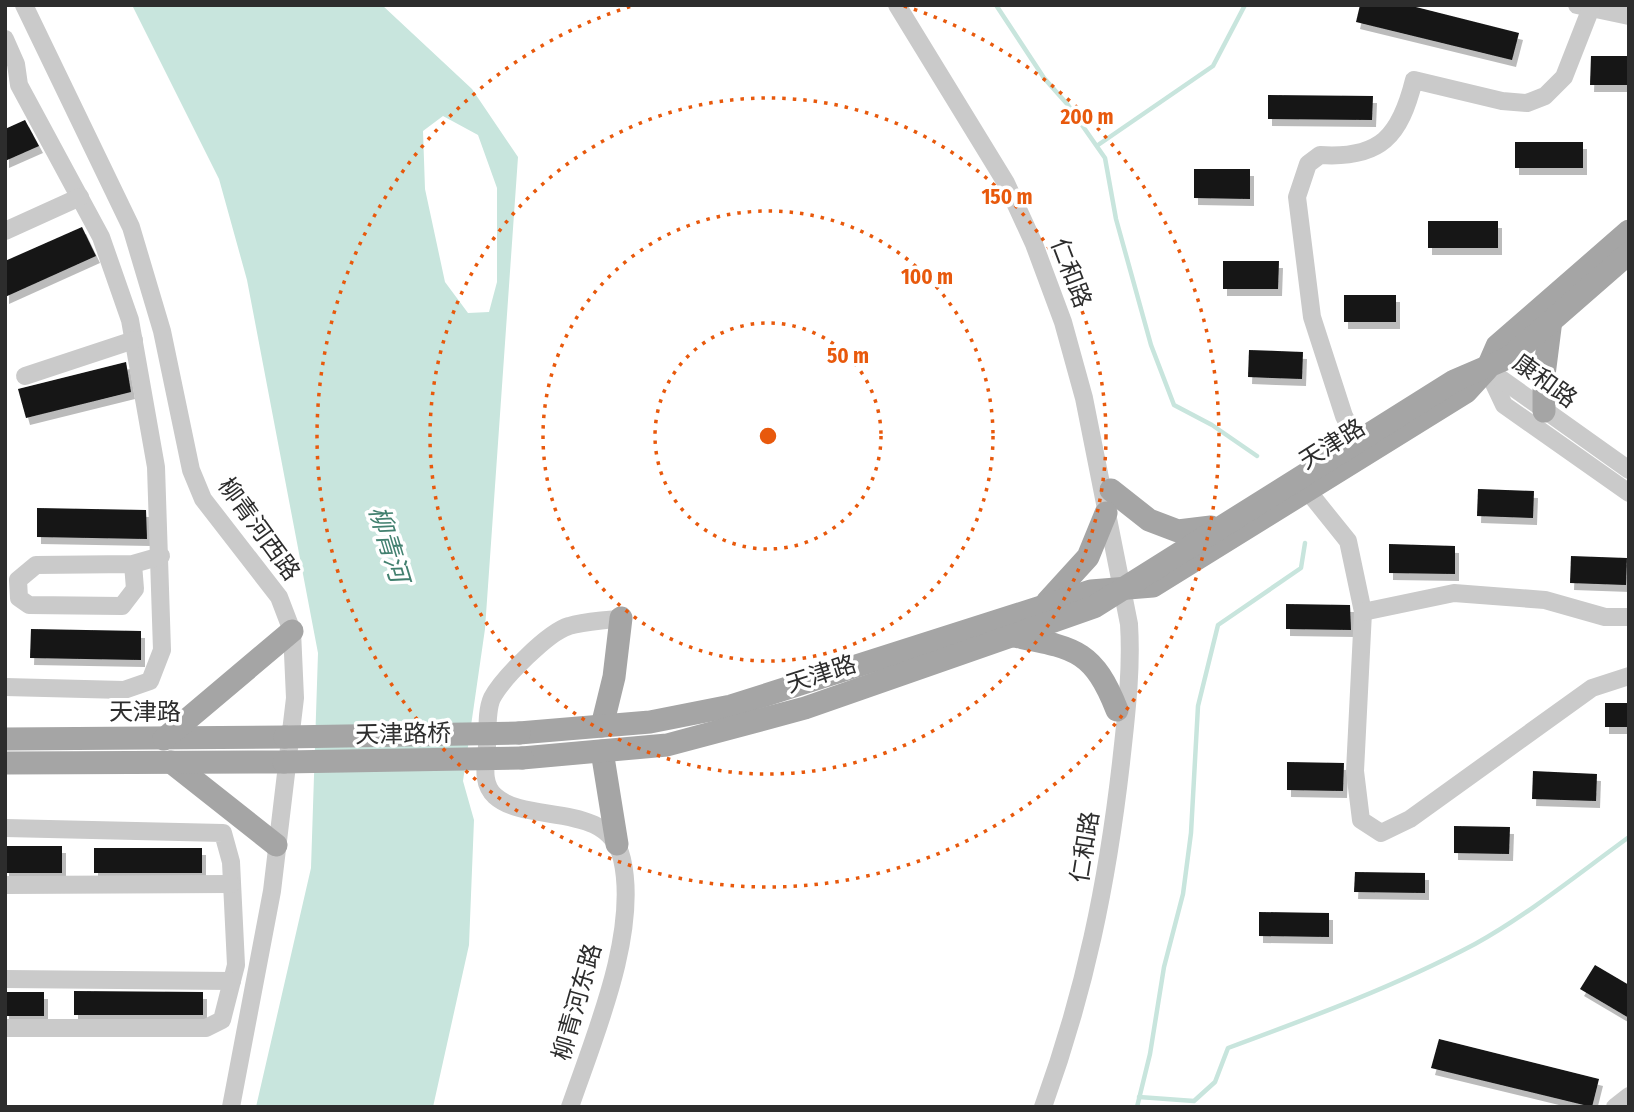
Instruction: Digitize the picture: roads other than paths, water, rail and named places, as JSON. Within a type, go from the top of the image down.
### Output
[{"type":"main road","name":"天津路","points":[[519,733],[650,722],[731,706],[1091,591],[1153,586],[1466,392],[1488,369],[1497,346],[1629,231]]},
{"type":"main road","name":"天津路","points":[[522,758],[667,745],[805,708],[1094,607],[1217,527],[1454,381],[1488,369],[1510,357],[1629,253]]},
{"type":"main road","points":[[1544,411],[1544,375],[1551,320]]},
{"type":"main road","points":[[1111,490],[1149,520],[1178,531],[1217,527]]},
{"type":"main road","points":[[1041,607],[1062,589],[1088,556],[1106,513]]},
{"type":"main road","points":[[602,726],[614,677],[621,618]]},
{"type":"main road","points":[[164,739],[292,631]]},
{"type":"main road","points":[[1010,636],[1056,644],[1084,657],[1105,678],[1117,710]]},
{"type":"main road","name":"天津路桥","points":[[285,737],[519,733]]},
{"type":"main road","name":"天津路","points":[[5,739],[285,737]]},
{"type":"main road","points":[[602,751],[617,844]]},
{"type":"main road","name":"天津路桥","points":[[284,762],[522,758]]},
{"type":"main road","points":[[171,762],[276,845]]},
{"type":"main road","name":"天津路","points":[[5,763],[284,762]]},
{"type":"street","name":"柳青河西路","points":[[24,5],[131,227],[162,331],[191,470],[203,499],[279,597],[292,631],[295,698],[272,891],[230,1107]]},
{"type":"street","name":"仁和路","points":[[897,5],[1006,183],[1034,244],[1070,347],[1097,458],[1122,587],[1131,655],[1114,826],[1093,946],[1070,1033],[1043,1107]]},
{"type":"street","name":"仁和路","points":[[907,5],[1013,179],[1042,241],[1071,319],[1092,397],[1122,545],[1123,655],[1106,825],[1085,944],[1062,1030],[1034,1107]]},
{"type":"street","points":[[1357,441],[1344,416],[1312,317],[1297,197],[1308,164],[1320,155],[1344,157],[1372,148],[1391,136],[1405,114],[1414,80],[1503,101],[1527,103],[1545,96],[1564,77],[1584,7],[1629,16]]},
{"type":"street","points":[[5,687],[124,690],[150,681],[162,650],[156,467],[130,320],[101,237],[80,197],[12,90],[16,64],[8,44],[40,37]]},
{"type":"street","points":[[5,231],[80,197]]},
{"type":"street","points":[[25,376],[134,340]]},
{"type":"street","name":"康和路","points":[[1488,369],[1629,470]]},
{"type":"street","name":"康和路","points":[[1488,369],[1504,405],[1629,493]]},
{"type":"street","points":[[1307,491],[1348,541],[1363,612],[1355,771],[1362,820],[1381,833],[1410,819],[1592,688],[1629,676]]},
{"type":"street","points":[[133,564],[135,589],[122,606],[29,605],[19,597],[18,580],[36,565],[133,564],[161,556]]},
{"type":"street","points":[[1363,612],[1454,593],[1545,600],[1605,617],[1629,617]]},
{"type":"street","points":[[617,844],[597,827],[572,816],[506,804],[493,795],[485,779],[491,700],[505,680],[522,661],[566,626],[621,618]]},
{"type":"street","points":[[5,828],[223,833],[232,862],[236,965],[222,1020],[206,1028],[5,1028]]},
{"type":"street","name":"柳青河东路","points":[[570,1107],[615,977],[622,929],[624,888],[622,860],[617,844]]},
{"type":"street","points":[[5,885],[232,884]]},
{"type":"street","points":[[5,979],[232,981]]},
{"type":"street","points":[[1615,1107],[1629,1096]]},
{"type":"water","name":"柳青河","points":[[132,5],[382,5],[472,89],[518,157],[485,629],[463,781],[474,820],[469,945],[433,1107],[256,1107],[311,868],[318,653],[247,280],[219,179]],"holes":[[[443,116],[478,135],[497,188],[497,282],[489,312],[468,313],[445,282],[425,189],[423,131]]]},
{"type":"waterway","points":[[996,5],[1044,78],[1068,105],[1105,158],[1116,219],[1151,345],[1174,405],[1212,425],[1257,456]]},
{"type":"waterway","points":[[1098,145],[1213,66],[1245,5]]},
{"type":"waterway","points":[[1137,1107],[1150,1054],[1164,967],[1183,894],[1191,833],[1198,706],[1218,625],[1301,568],[1305,543]]},
{"type":"waterway","points":[[1139,1097],[1194,1101],[1215,1082],[1228,1048],[1384,987],[1475,944],[1534,907],[1629,837]]}]
